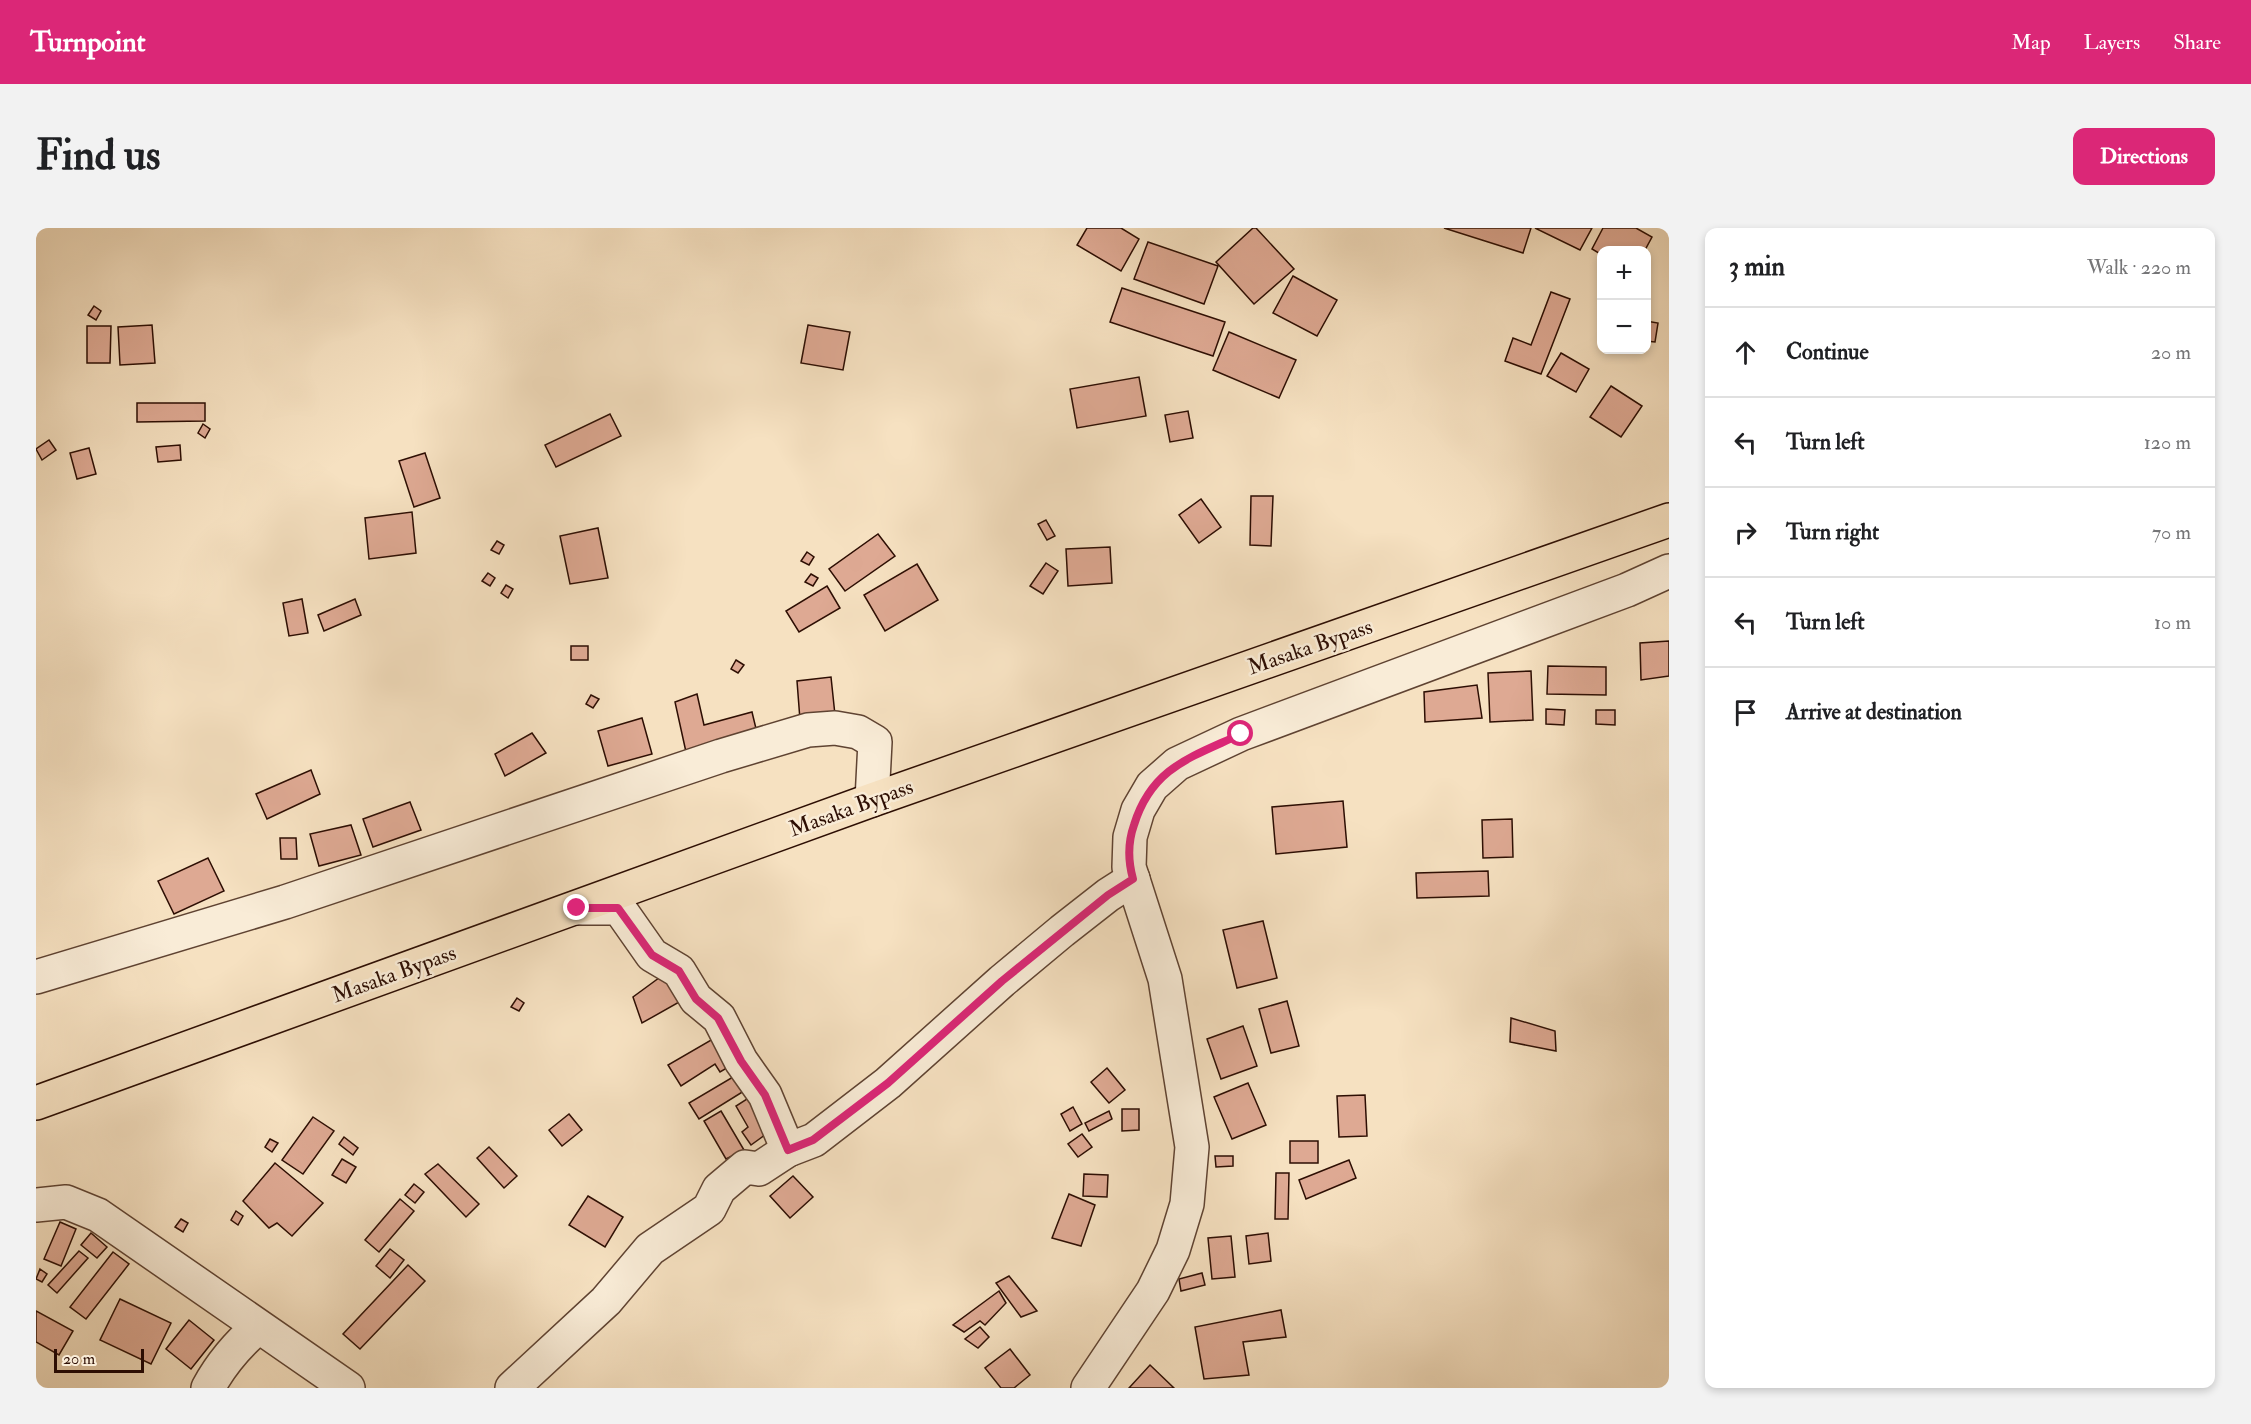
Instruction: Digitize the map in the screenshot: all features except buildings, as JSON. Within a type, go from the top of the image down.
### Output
[{"type":"highway","name":"Masaka Bypass","points":[[36,1103],[872,800],[1669,520]]},
{"type":"street","points":[[1088,1388],[1153,1291],[1173,1250],[1187,1204],[1192,1147],[1165,979],[1129,867],[1130,837],[1138,810],[1152,786],[1177,764],[1241,734],[1627,590],[1669,571]]},
{"type":"street","points":[[36,977],[285,902],[721,756],[808,730],[835,728],[858,732],[875,742],[872,800]]},
{"type":"street","points":[[512,1388],[606,1301],[650,1249],[709,1209],[719,1189],[736,1174],[745,1167],[759,1170],[788,1150],[813,1140],[888,1083],[1002,981],[1108,895],[1133,879]]},
{"type":"street","points":[[577,908],[618,908],[652,955],[679,971],[696,999],[718,1018],[741,1061],[765,1095],[788,1150]]},
{"type":"street","points":[[36,1205],[66,1202],[98,1215],[348,1388]]},
{"type":"street","points":[[208,1388],[217,1372],[241,1341],[258,1327]]},
{"type":"route","points":[[577,908],[618,908],[652,955],[679,971],[696,999],[718,1018],[741,1061],[765,1095],[788,1150],[813,1140],[888,1083],[1002,981],[1062,931],[1108,895],[1133,879],[1129,867],[1130,837],[1138,810],[1152,786],[1177,764],[1241,734]]}]
